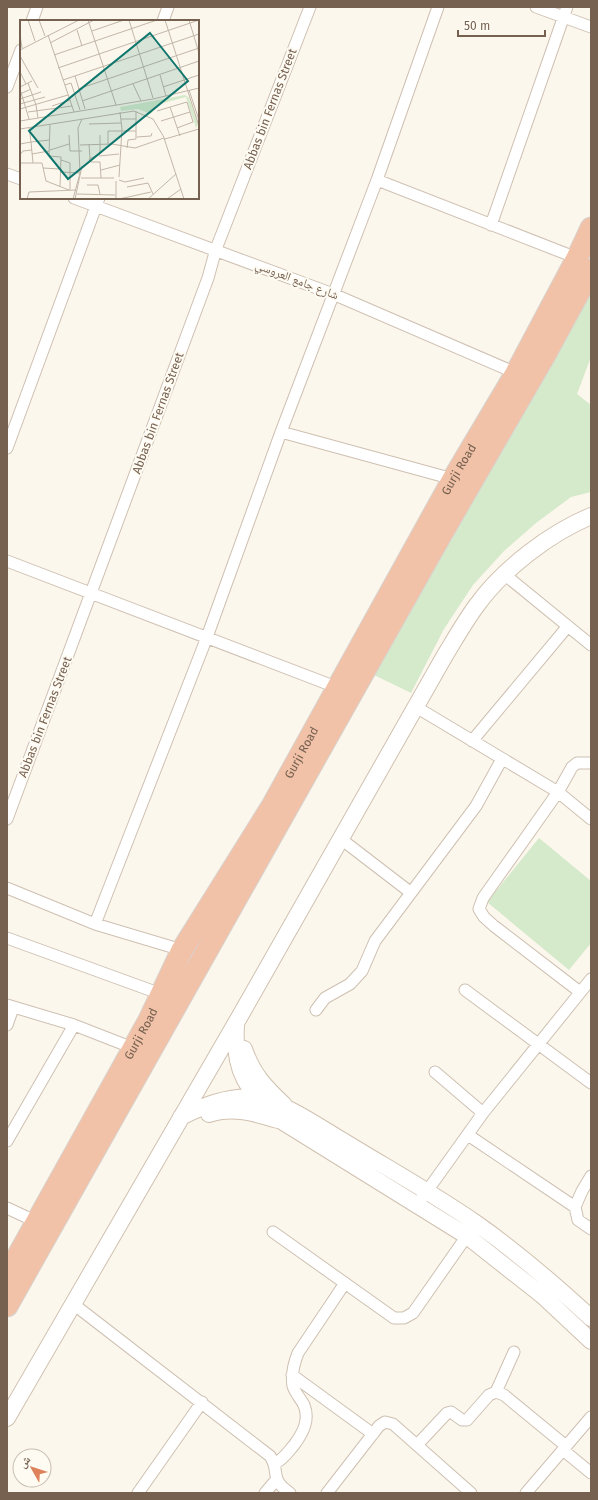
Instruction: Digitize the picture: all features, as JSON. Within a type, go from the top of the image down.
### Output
[{"type":"highway","name":"Gurji Road","points":[[7,1275],[133,1048],[182,950],[346,691],[441,535],[545,355],[584,264],[591,228]]},
{"type":"highway","name":"Gurji Road","points":[[7,1306],[346,691],[453,479],[516,373],[584,264]]},
{"type":"street","points":[[32,20],[37,7]]},
{"type":"street","points":[[163,20],[168,7]]},
{"type":"street","name":"Abbas bin Fernas Street","points":[[7,819],[208,278],[216,249],[310,7]]},
{"type":"street","points":[[95,924],[207,637],[281,432],[377,180],[438,7]]},
{"type":"street","points":[[536,7],[565,12],[591,27]]},
{"type":"street","points":[[491,225],[565,12]]},
{"type":"street","points":[[7,87],[20,53]]},
{"type":"street","points":[[7,174],[20,179]]},
{"type":"street","points":[[377,180],[584,264]]},
{"type":"street","name":"شارع جامع العروسي","points":[[80,199],[97,202],[333,294],[516,373]]},
{"type":"street","points":[[7,448],[97,202]]},
{"type":"street","points":[[281,432],[453,479]]},
{"type":"street","points":[[7,1418],[72,1303],[238,1020],[444,657],[477,605],[504,574],[549,539],[576,522],[591,516]]},
{"type":"street","points":[[7,561],[91,595],[207,637],[346,691]]},
{"type":"street","points":[[504,574],[591,645]]},
{"type":"street","points":[[472,741],[568,626]]},
{"type":"street","points":[[416,707],[558,792],[591,819]]},
{"type":"street","points":[[316,1010],[325,998],[350,984],[362,971],[375,941],[410,892],[476,806],[502,759]]},
{"type":"street","points":[[580,992],[494,926],[484,917],[479,909],[483,898],[558,792],[575,764],[591,763]]},
{"type":"street","points":[[341,839],[410,892]]},
{"type":"street","points":[[7,888],[95,924],[182,950]]},
{"type":"street","points":[[7,938],[161,994]]},
{"type":"street","points":[[417,1205],[483,1113],[591,979]]},
{"type":"street","points":[[465,990],[591,1083]]},
{"type":"street","points":[[7,1025],[10,1007],[74,1026],[133,1048]]},
{"type":"street","points":[[238,1020],[235,1041],[236,1059],[243,1079],[257,1098],[417,1205],[472,1230],[554,1284],[591,1318]]},
{"type":"street","points":[[238,1020],[242,1042],[249,1065],[284,1115]]},
{"type":"street","points":[[7,1141],[74,1026]]},
{"type":"street","points":[[435,1072],[483,1113]]},
{"type":"street","points":[[181,1117],[194,1110],[231,1099],[257,1098]]},
{"type":"street","points":[[173,1131],[196,1119],[218,1111],[246,1110],[284,1115],[426,1192],[472,1230],[591,1341]]},
{"type":"street","points":[[468,1134],[575,1207]]},
{"type":"street","points":[[591,1176],[575,1207],[578,1220],[591,1228]]},
{"type":"street","points":[[7,1208],[37,1222]]},
{"type":"street","points":[[273,1232],[394,1318],[404,1318],[416,1310],[472,1230]]},
{"type":"street","points":[[274,1464],[280,1462],[289,1451],[302,1433],[306,1424],[307,1414],[294,1386],[292,1375],[294,1363],[298,1353],[345,1283]]},
{"type":"street","points":[[72,1303],[266,1452],[274,1464],[276,1480],[281,1487],[290,1493]]},
{"type":"street","points":[[417,1445],[447,1413],[451,1412],[462,1420],[467,1420],[489,1395],[496,1392],[514,1352]]},
{"type":"street","points":[[292,1375],[373,1434]]},
{"type":"street","points":[[496,1392],[504,1395],[565,1448],[591,1473]]},
{"type":"street","points":[[138,1493],[202,1402]]},
{"type":"street","points":[[526,1493],[591,1417]]},
{"type":"street","points":[[327,1493],[373,1434],[382,1424],[389,1422],[471,1493]]},
{"type":"street","points":[[265,1493],[276,1480]]},
{"type":"green space","points":[[591,283],[591,357],[577,394],[591,405],[591,492],[571,497],[536,523],[504,551],[473,585],[444,629],[411,693],[372,674]]},
{"type":"green space","points":[[539,838],[591,881],[591,943],[569,970],[487,902]]}]
